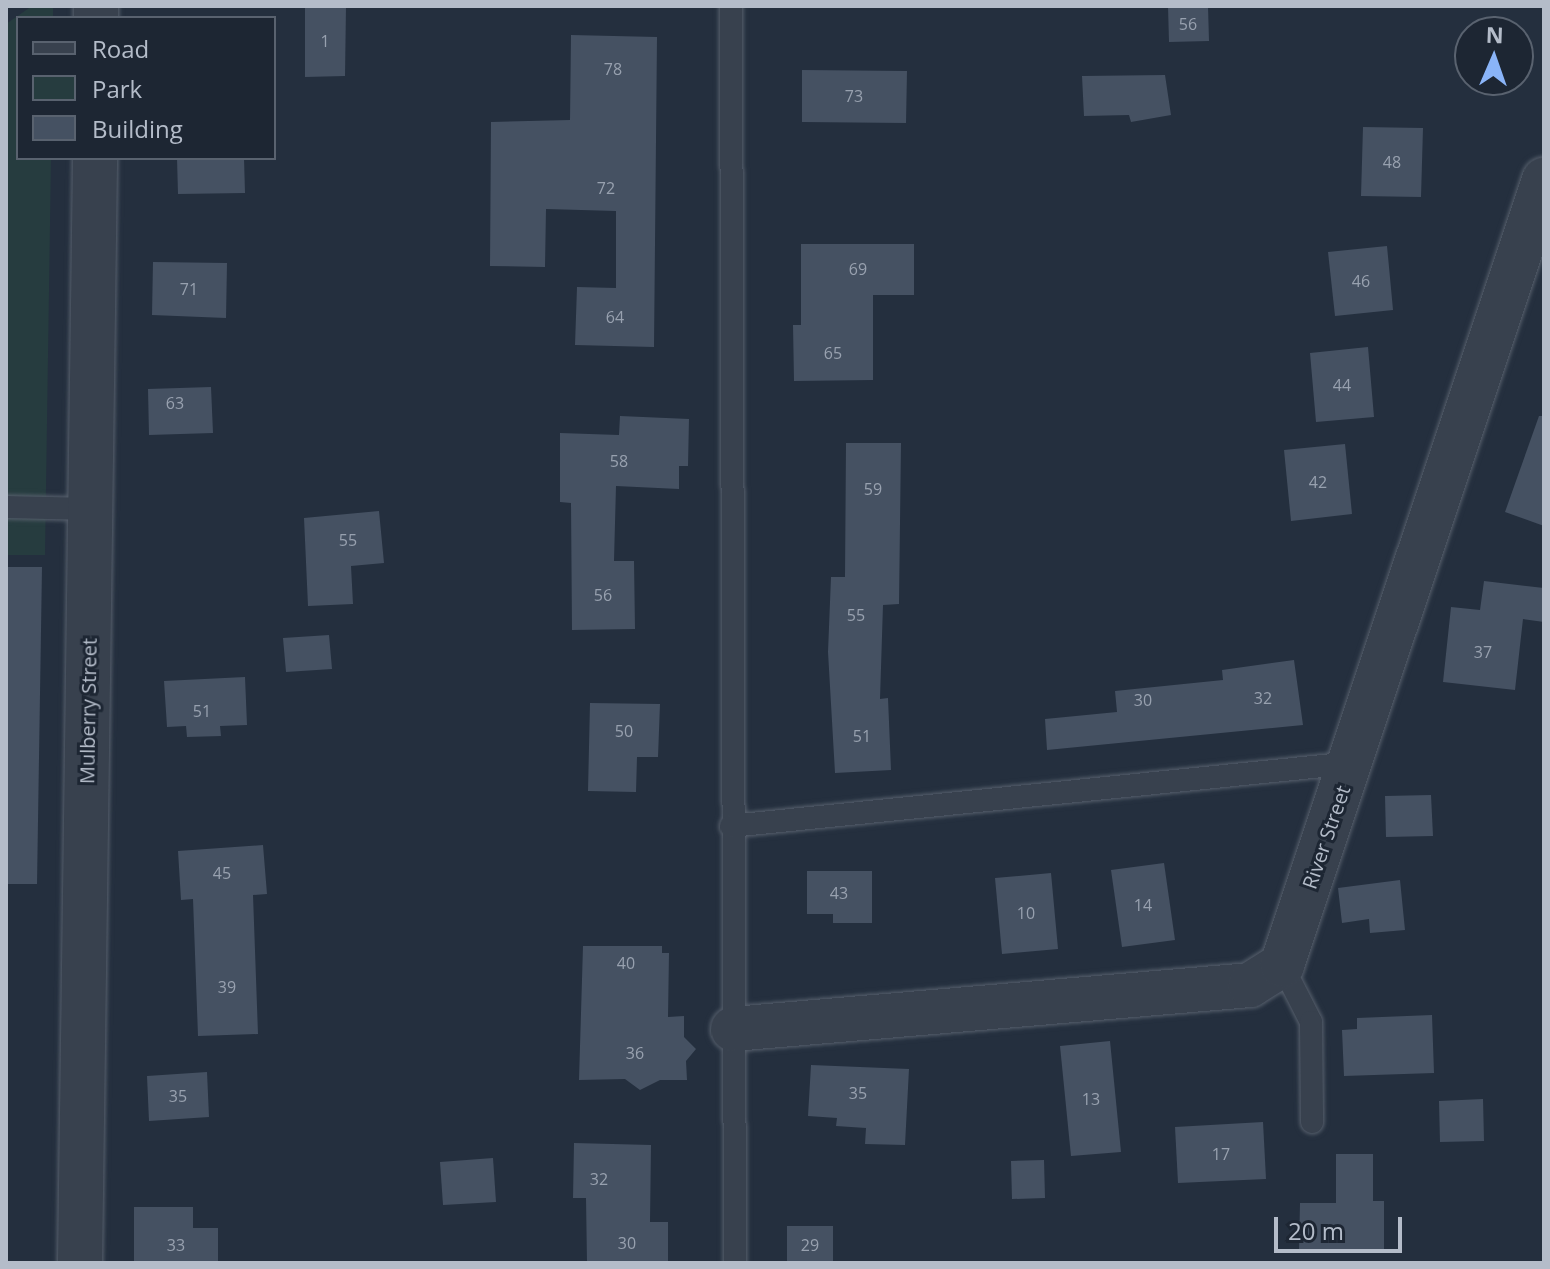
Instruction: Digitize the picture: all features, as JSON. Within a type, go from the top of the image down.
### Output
[{"type":"street","name":"Mulberry Street","points":[[80,1263],[95,160]]},
{"type":"street","name":"River Street","points":[[1282,965],[1352,763],[1544,180]]},
{"type":"street","points":[[733,1029],[1250,985],[1282,965]]},
{"type":"lane","points":[[731,6],[731,826],[735,1263]]},
{"type":"lane","points":[[6,507],[91,509]]},
{"type":"lane","points":[[731,826],[1352,763]]},
{"type":"lane","points":[[1282,965],[1311,1022],[1312,1122]]},
{"type":"green space","points":[[32,6],[53,6],[53,16],[18,16]]},
{"type":"green space","points":[[16,17],[16,160],[51,160],[45,555],[6,555],[6,24]]},
{"type":"building","points":[[305,6],[346,6],[345,76],[305,77]]},
{"type":"building","points":[[1168,6],[1208,6],[1209,41],[1169,42]]},
{"type":"building","points":[[571,35],[657,37],[654,347],[575,345],[577,287],[616,288],[616,211],[546,209],[545,267],[490,266],[491,122],[570,120]]},
{"type":"building","points":[[802,70],[907,71],[906,123],[802,122]]},
{"type":"building","points":[[1165,75],[1171,115],[1131,122],[1129,115],[1084,116],[1082,76]]},
{"type":"building","points":[[1363,127],[1423,128],[1421,197],[1361,196]]},
{"type":"building","points":[[177,160],[244,160],[245,193],[178,194]]},
{"type":"building","points":[[801,244],[914,244],[914,295],[873,295],[873,380],[794,381],[793,325],[801,325]]},
{"type":"building","points":[[1387,246],[1393,310],[1335,316],[1328,252]]},
{"type":"building","points":[[153,262],[227,263],[226,318],[152,315]]},
{"type":"building","points":[[1368,347],[1374,417],[1316,422],[1310,353]]},
{"type":"building","points":[[211,387],[213,433],[149,435],[148,389]]},
{"type":"building","points":[[620,416],[689,419],[688,466],[679,466],[679,489],[616,486],[614,561],[634,561],[635,629],[572,630],[571,503],[560,502],[560,433],[619,435]]},
{"type":"building","points":[[1539,416],[1544,416],[1544,526],[1505,512]]},
{"type":"building","points":[[846,443],[901,443],[899,604],[883,605],[880,699],[888,698],[891,770],[835,773],[828,652],[831,577],[845,577]]},
{"type":"building","points":[[1345,444],[1352,514],[1291,521],[1284,450]]},
{"type":"building","points":[[379,511],[384,563],[351,566],[353,604],[308,606],[304,518]]},
{"type":"building","points":[[6,567],[42,567],[37,884],[6,884]]},
{"type":"building","points":[[1484,581],[1544,588],[1544,622],[1523,619],[1515,690],[1443,682],[1451,607],[1480,610]]},
{"type":"building","points":[[329,635],[332,669],[286,672],[283,638]]},
{"type":"building","points":[[1294,660],[1303,725],[1047,750],[1045,719],[1117,712],[1115,691],[1223,680],[1222,670]]},
{"type":"building","points":[[245,677],[247,725],[220,726],[221,736],[187,737],[186,726],[167,727],[164,681]]},
{"type":"building","points":[[590,703],[660,704],[658,757],[637,757],[636,792],[588,791]]},
{"type":"building","points":[[1431,795],[1433,836],[1386,837],[1385,796]]},
{"type":"building","points":[[263,845],[267,894],[253,895],[258,1034],[198,1036],[193,899],[181,900],[178,851]]},
{"type":"building","points":[[1164,863],[1175,940],[1122,947],[1111,870]]},
{"type":"building","points":[[807,871],[872,871],[872,923],[833,923],[833,914],[807,914]]},
{"type":"building","points":[[1051,873],[1058,949],[1002,954],[995,878]]},
{"type":"building","points":[[1400,880],[1405,930],[1370,933],[1369,919],[1342,923],[1338,888]]},
{"type":"building","points":[[583,946],[662,946],[662,953],[669,953],[668,1017],[684,1016],[684,1037],[696,1049],[686,1061],[687,1080],[660,1080],[640,1090],[625,1079],[579,1080]]},
{"type":"building","points":[[1432,1015],[1434,1073],[1344,1076],[1342,1030],[1357,1029],[1357,1018]]},
{"type":"building","points":[[1110,1041],[1121,1152],[1071,1156],[1060,1046]]},
{"type":"building","points":[[811,1065],[909,1069],[905,1145],[865,1144],[866,1128],[836,1126],[837,1118],[808,1116]]},
{"type":"building","points":[[207,1072],[209,1117],[149,1121],[147,1076]]},
{"type":"building","points":[[1483,1099],[1484,1141],[1440,1142],[1439,1101]]},
{"type":"building","points":[[1263,1122],[1266,1179],[1178,1183],[1175,1127]]},
{"type":"building","points":[[574,1143],[651,1145],[650,1222],[668,1222],[668,1263],[587,1263],[586,1198],[573,1198]]},
{"type":"building","points":[[1336,1154],[1373,1154],[1373,1201],[1384,1201],[1384,1251],[1299,1251],[1300,1203],[1336,1203]]},
{"type":"building","points":[[493,1158],[496,1202],[443,1205],[440,1162]]},
{"type":"building","points":[[1044,1160],[1045,1198],[1012,1199],[1011,1161]]},
{"type":"building","points":[[134,1207],[193,1207],[193,1228],[218,1228],[218,1263],[134,1261]]},
{"type":"building","points":[[787,1226],[833,1226],[833,1263],[787,1263]]}]
